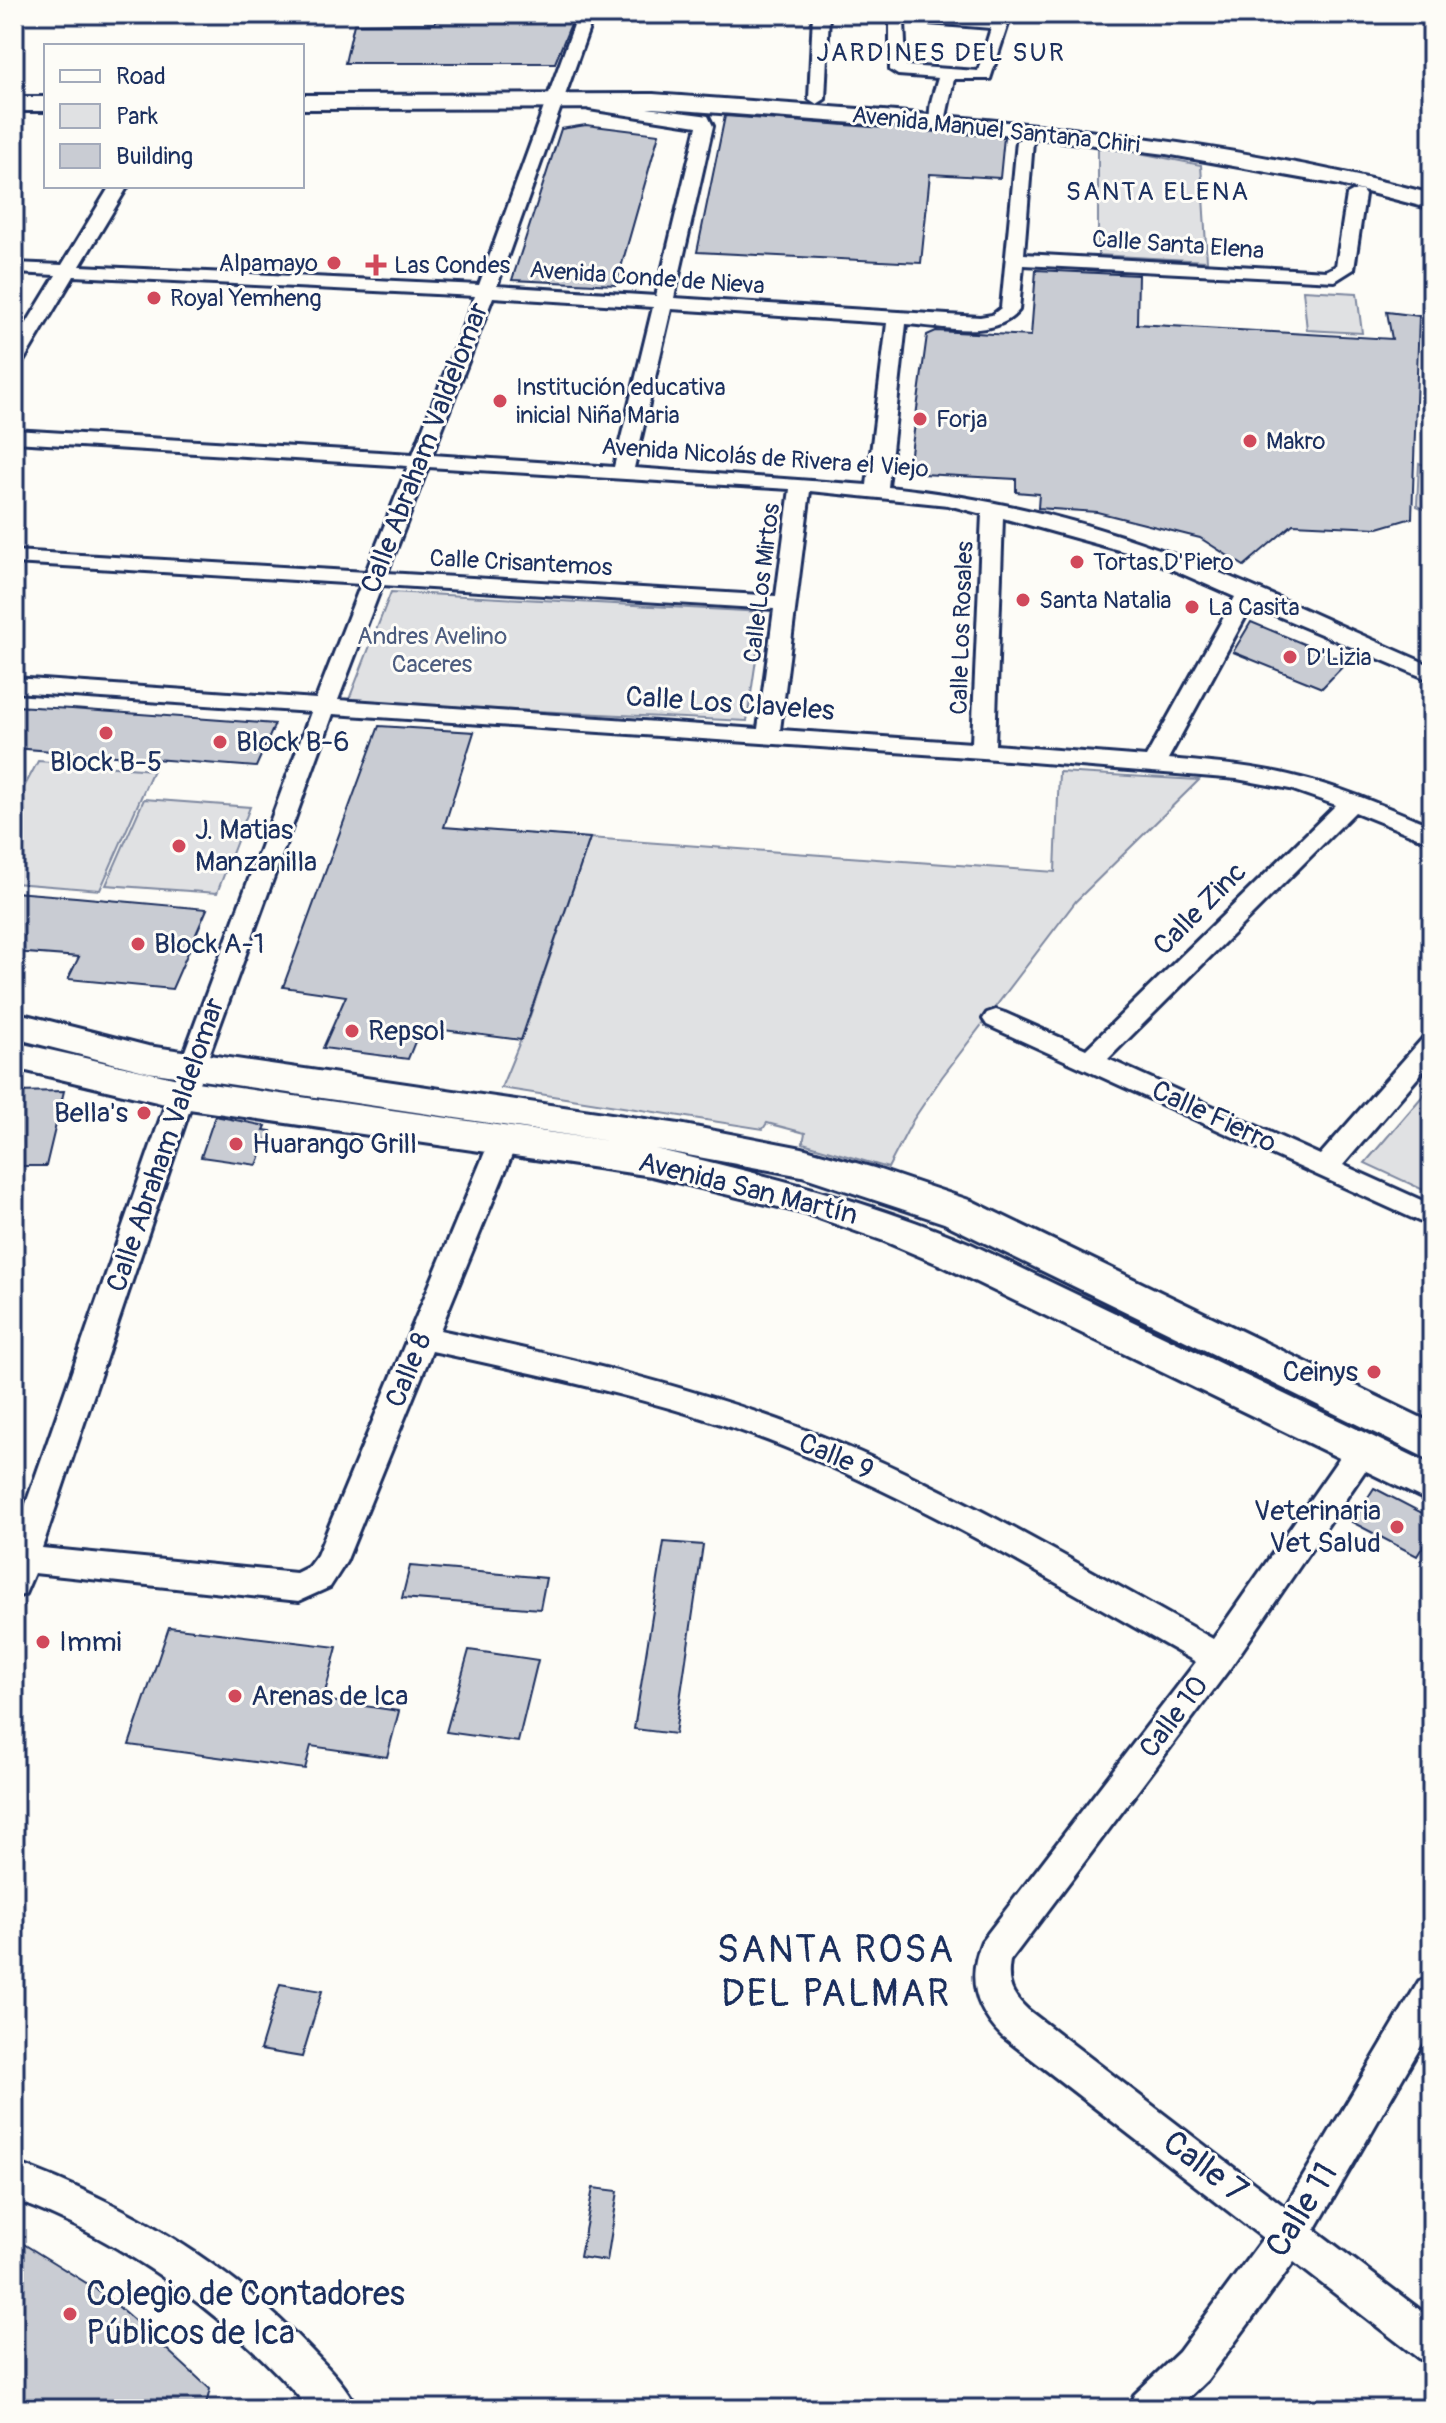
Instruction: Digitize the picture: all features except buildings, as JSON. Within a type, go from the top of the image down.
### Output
[{"type":"street","name":"Calle Abraham Valdelomar","points":[[19,1572],[187,1080],[324,708],[486,291],[586,14]]},
{"type":"street","points":[[817,99],[821,14]]},
{"type":"street","points":[[896,16],[1000,24],[984,76],[947,74],[898,70],[896,16]]},
{"type":"street","points":[[938,115],[947,74]]},
{"type":"street","points":[[304,81],[557,89]]},
{"type":"street","points":[[14,83],[44,83]]},
{"type":"street","points":[[304,102],[557,89]]},
{"type":"street","name":"Avenida Manuel Santana Chiri","points":[[557,89],[817,99],[1166,147],[1342,178],[1432,202]]},
{"type":"street","name":"Avenida Manuel Santana Chiri","points":[[557,89],[586,100],[938,115],[1173,135],[1343,164],[1432,188]]},
{"type":"street","points":[[586,100],[595,106],[702,120],[705,126],[623,473]]},
{"type":"street","points":[[14,104],[44,104]]},
{"type":"street","points":[[1017,259],[1025,141]]},
{"type":"street","points":[[14,360],[118,188]]},
{"type":"street","name":"Calle Santa Elena","points":[[1017,259],[1320,277],[1336,275],[1345,269],[1356,195]]},
{"type":"street","name":"Avenida Conde de Nieva","points":[[14,268],[486,291],[897,319],[989,322],[1006,316],[1010,310],[1017,259]]},
{"type":"street","points":[[877,490],[897,319]]},
{"type":"street","name":"Avenida Nicolás de Rivera el Viejo","points":[[14,436],[801,484],[877,490],[993,508],[1151,553],[1429,668]]},
{"type":"street","name":"Calle Los Mirtos","points":[[768,736],[801,484]]},
{"type":"street","name":"Calle Los Rosales","points":[[983,751],[993,508]]},
{"type":"street","name":"Calle Crisantemos","points":[[14,557],[375,581],[785,603]]},
{"type":"street","points":[[1153,765],[1248,593]]},
{"type":"street","name":"Calle Los Claveles","points":[[14,685],[983,751],[1237,772],[1294,783],[1352,802],[1432,835]]},
{"type":"street","name":"Calle Zinc","points":[[1091,1060],[1352,802]]},
{"type":"street","name":"Calle Fierro","points":[[996,1019],[1432,1217]]},
{"type":"street","name":"Avenida San Martín","points":[[14,1025],[148,1059],[187,1080],[504,1140],[652,1162],[745,1182],[898,1230],[957,1255],[1432,1485]]},
{"type":"street","points":[[1324,1168],[1432,1044]]},
{"type":"street","name":"Avenida San Martín","points":[[14,1055],[187,1080],[679,1138],[802,1162],[958,1212],[1432,1443]]},
{"type":"street","name":"Calle 8","points":[[19,1572],[299,1587],[319,1577],[330,1562],[504,1140]]},
{"type":"street","name":"Calle 9","points":[[422,1338],[639,1387],[724,1412],[842,1457],[933,1501],[1218,1658]]},
{"type":"street","name":"Calle 10","points":[[989,1983],[995,1953],[1218,1658],[1362,1450]]},
{"type":"street","name":"Calle 7","points":[[989,1983],[1002,2012],[1015,2023],[1432,2344]]},
{"type":"street","name":"Calle 11","points":[[1148,2409],[1193,2366],[1291,2233],[1432,1993]]},
{"type":"street","points":[[14,2181],[38,2188],[108,2223],[171,2261],[283,2350],[337,2409]]},
{"type":"green space","points":[[1098,145],[1201,165],[1207,261],[1098,255]]},
{"type":"green space","points":[[1303,290],[1357,293],[1362,333],[1307,330]]},
{"type":"green space","points":[[1419,463],[1432,468],[1432,512],[1417,506]]},
{"type":"green space","name":"Andres Avelino Caceres","points":[[391,592],[763,612],[747,721],[348,702]]},
{"type":"green space","name":"J. Matias Manzanilla","points":[[38,761],[153,770],[100,890],[14,883],[14,806]]},
{"type":"green space","points":[[1059,772],[1199,780],[1076,901],[942,1077],[913,1120],[888,1168],[803,1143],[805,1133],[767,1123],[763,1129],[501,1088],[528,1022],[590,838],[1055,872]]},
{"type":"green space","name":"J. Matias Manzanilla","points":[[144,799],[250,807],[217,893],[106,885]]},
{"type":"green space","points":[[1432,1085],[1432,1194],[1365,1163]]},
{"type":"place","name":"Alpamayo","points":[[334,263]]},
{"type":"place","name":"Las Condes","points":[[376,265]]},
{"type":"place","name":"Royal Yemheng","points":[[154,298]]},
{"type":"place","name":"Institución educativa inicial Niña Maria","points":[[500,401]]},
{"type":"place","name":"Forja","points":[[920,419]]},
{"type":"place","name":"Makro","points":[[1250,441]]},
{"type":"place","name":"Tortas D'Piero","points":[[1077,562]]},
{"type":"place","name":"Santa Natalia","points":[[1023,600]]},
{"type":"place","name":"La Casita","points":[[1192,607]]},
{"type":"place","name":"D'Lizia","points":[[1290,657]]},
{"type":"place","name":"Block B-5","points":[[106,733]]},
{"type":"place","name":"Block B-6","points":[[220,742]]},
{"type":"place","name":"J. Matias Manzanilla","points":[[179,846]]},
{"type":"place","name":"Block A-1","points":[[138,944]]},
{"type":"place","name":"Repsol","points":[[352,1031]]},
{"type":"place","name":"Bella's","points":[[144,1113]]},
{"type":"place","name":"Huarango Grill","points":[[236,1144]]},
{"type":"place","name":"Ceinys","points":[[1374,1372]]},
{"type":"place","name":"Veterinaria Vet Salud","points":[[1397,1527]]},
{"type":"place","name":"Immi","points":[[43,1642]]},
{"type":"place","name":"Arenas de Ica","points":[[235,1696]]},
{"type":"place","name":"Colegio de Contadores Públicos de Ica","points":[[70,2314]]},
{"type":"district","name":"JARDINES DEL SUR","points":[[941,53]]},
{"type":"district","name":"SANTA ELENA","points":[[1158,192]]},
{"type":"district","name":"SANTA ROSA DEL PALMAR","points":[[836,1972]]}]
